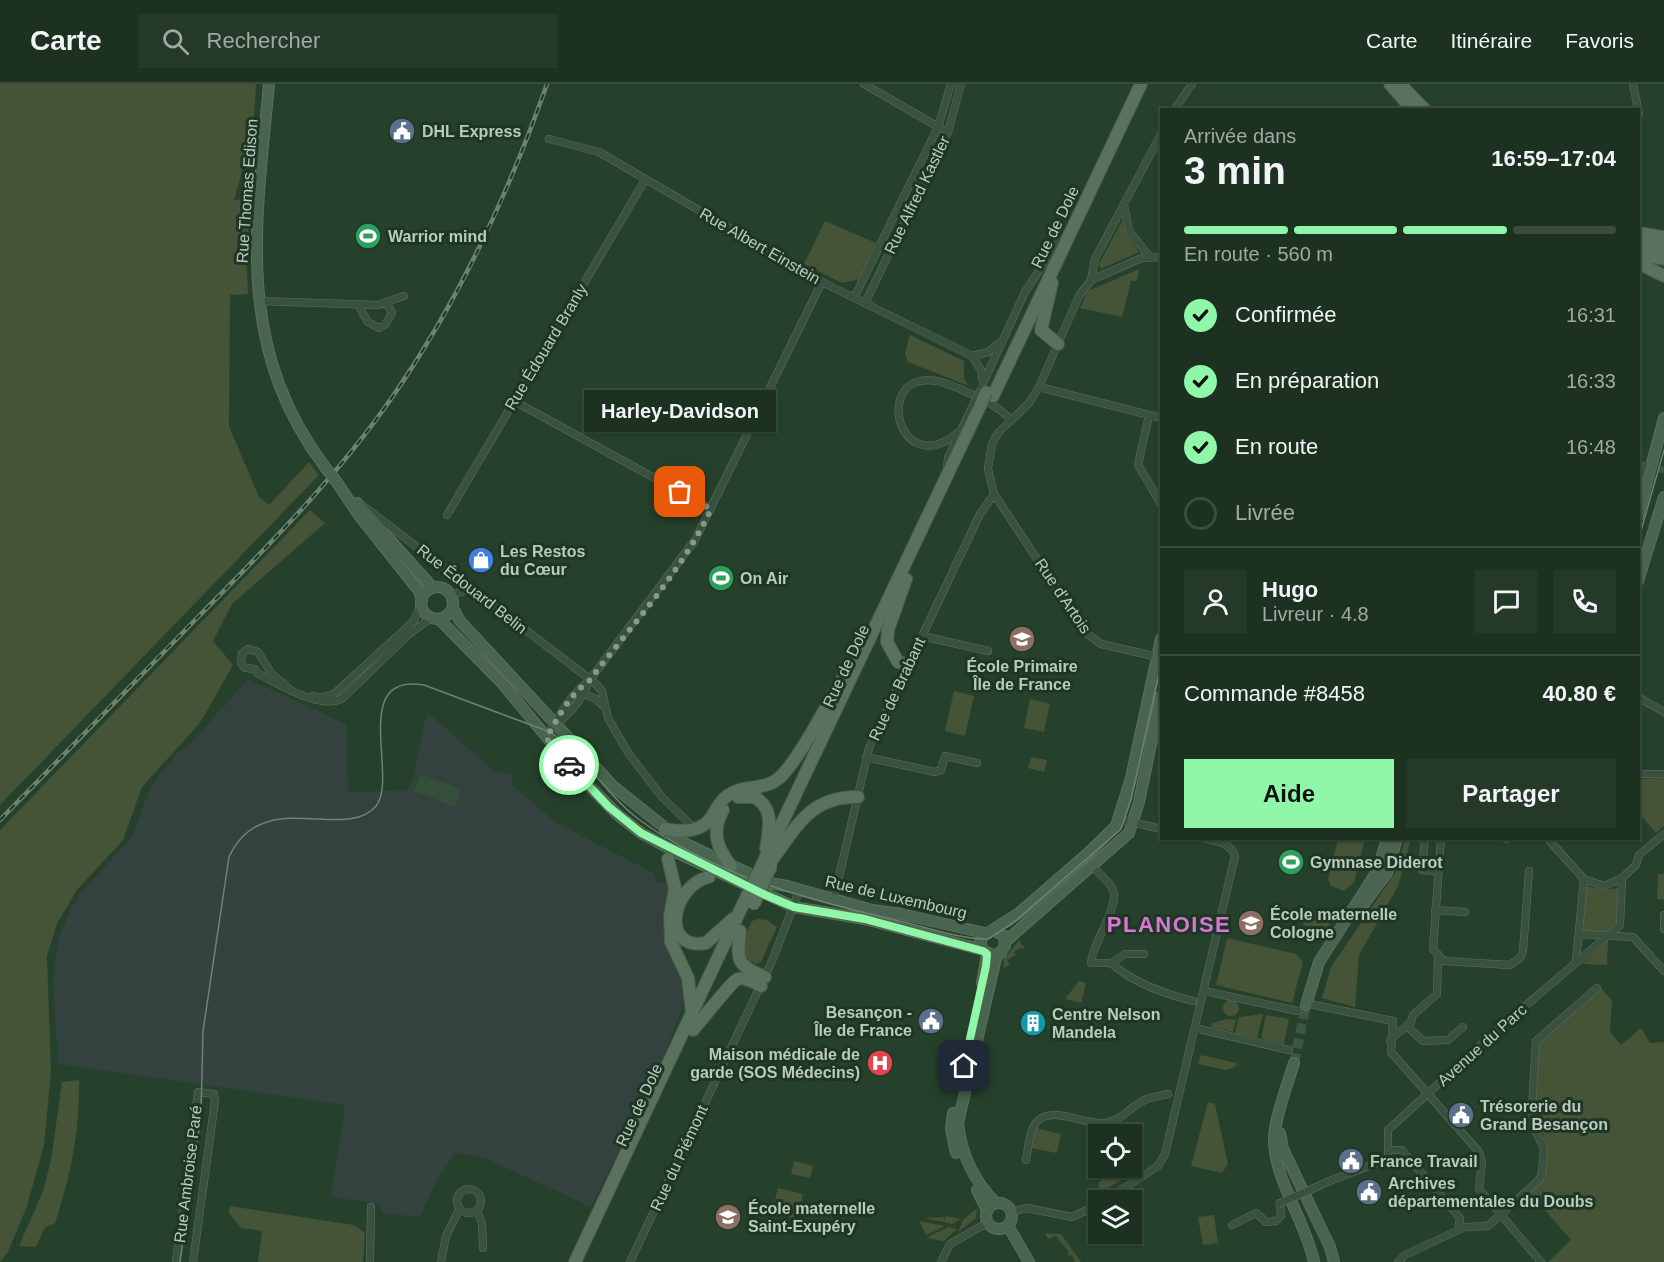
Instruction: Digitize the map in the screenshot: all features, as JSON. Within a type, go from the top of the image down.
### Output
[{"type":"main road","name":"Rue de Dole","points":[[575,1262],[692,1015],[906,579],[986,390],[1133,84]]},
{"type":"main road","name":"Rue de Dole","points":[[986,390],[1056,262],[1141,84]]},
{"type":"main road","points":[[1390,84],[1411,108]]},
{"type":"main road","points":[[1400,84],[1423,108]]},
{"type":"main road","points":[[1640,233],[1664,237]]},
{"type":"main road","points":[[1640,243],[1664,250]]},
{"type":"main road","points":[[1640,254],[1664,259]]},
{"type":"main road","points":[[1056,262],[1041,330],[1058,344]]},
{"type":"main road","points":[[1640,264],[1664,276]]},
{"type":"main road","name":"Rue de Dole","points":[[768,862],[880,616],[980,406]]},
{"type":"main road","points":[[906,579],[888,630],[887,642],[898,662],[908,665]]},
{"type":"main road","points":[[665,829],[680,832],[695,829],[708,821],[721,802],[731,793],[764,786],[784,774],[880,616]]},
{"type":"main road","points":[[727,870],[718,847],[717,825],[727,804],[740,796],[754,797],[767,808],[770,822],[768,862]]},
{"type":"main road","points":[[768,862],[814,809],[837,797],[858,797]]},
{"type":"main road","points":[[668,858],[675,888],[670,916],[671,942],[688,978],[692,1015]]},
{"type":"main road","points":[[709,877],[692,884],[678,905],[676,924],[681,936],[692,943],[706,943],[747,905]]},
{"type":"main road","name":"Rue de Dole","points":[[583,1262],[740,931],[747,905]]},
{"type":"main road","points":[[740,931],[737,953],[740,963],[763,981]]},
{"type":"main road","points":[[693,1030],[711,1012],[734,982],[742,979],[763,981]]},
{"type":"street","name":"Rue Thomas Edison","points":[[269,84],[257,233],[258,301],[270,359],[283,396],[301,432],[336,481]]},
{"type":"street","points":[[864,84],[948,132]]},
{"type":"street","name":"Rue Alfred Kastler","points":[[854,298],[938,127],[951,84]]},
{"type":"street","name":"Rue Alfred Kastler","points":[[865,303],[948,132],[961,84]]},
{"type":"street","points":[[1175,108],[1192,84]]},
{"type":"street","points":[[1633,84],[1639,108]]},
{"type":"street","points":[[1092,280],[1095,259],[1160,136]]},
{"type":"street","name":"Rue Albert Einstein","points":[[549,139],[599,152],[822,282],[972,356]]},
{"type":"street","name":"Rue Édouard Branly","points":[[447,515],[645,180]]},
{"type":"street","points":[[1124,205],[1129,231],[1149,256]]},
{"type":"street","name":"Rue de Dole","points":[[986,390],[1001,342],[1025,292],[1059,240]]},
{"type":"street","points":[[994,494],[988,469],[990,451],[998,432],[1029,403],[1040,387],[1079,296],[1092,280],[1149,256],[1160,257]]},
{"type":"street","points":[[546,738],[561,711],[577,690],[589,681],[686,555],[711,509],[822,282]]},
{"type":"street","points":[[258,301],[358,305],[387,304],[404,296]]},
{"type":"street","points":[[358,305],[368,322],[379,328],[385,325],[392,314],[387,304]]},
{"type":"street","points":[[986,390],[981,370],[972,356],[988,352],[1001,342]]},
{"type":"street","points":[[960,431],[944,443],[921,444],[902,430],[898,422],[898,405],[906,390],[927,379],[945,382],[996,406],[1011,420]]},
{"type":"street","points":[[1040,387],[1160,418]]},
{"type":"street","points":[[514,401],[711,509]]},
{"type":"street","name":"Rue de Dole","points":[[946,476],[948,459],[960,431],[980,406]]},
{"type":"street","points":[[1149,415],[1138,465],[1160,502]]},
{"type":"street","points":[[1640,508],[1664,418]]},
{"type":"street","points":[[1640,475],[1645,466]]},
{"type":"street","points":[[336,481],[432,588],[443,588],[451,595],[453,608],[460,621],[614,787],[684,843],[727,870]]},
{"type":"street","points":[[336,481],[358,514],[419,591],[424,613],[435,619],[501,682],[546,738],[600,798],[668,858]]},
{"type":"street","name":"Rue de Brabant","points":[[834,898],[867,757],[980,514],[994,494]]},
{"type":"street","name":"Rue d'Artois","points":[[994,494],[1086,633],[1101,644],[1159,657]]},
{"type":"street","points":[[1640,575],[1664,497]]},
{"type":"street","name":"Rue Édouard Belin","points":[[354,499],[589,681],[595,683],[602,691],[605,708],[614,729],[646,780],[695,829]]},
{"type":"street","points":[[305,695],[327,697],[360,670],[413,622],[422,602],[432,588]]},
{"type":"street","points":[[451,595],[471,589]]},
{"type":"street","points":[[287,687],[271,674],[255,650],[248,649],[243,653],[243,666],[255,669],[257,673],[317,702],[331,703],[343,698],[409,634],[435,619],[447,616],[453,608]]},
{"type":"street","points":[[922,636],[988,651]]},
{"type":"street","points":[[992,1207],[957,1156],[951,1129],[985,952],[980,942],[989,932],[1019,914],[1087,854],[1107,836],[1119,819],[1131,778],[1159,657]]},
{"type":"street","points":[[255,669],[261,661]]},
{"type":"street","points":[[360,670],[360,682]]},
{"type":"street","points":[[555,724],[567,716],[584,694],[589,681]]},
{"type":"street","points":[[584,694],[596,699],[605,708]]},
{"type":"street","points":[[1640,698],[1664,712]]},
{"type":"street","points":[[941,1262],[950,1244],[987,1223],[992,1207],[964,1154],[958,1123],[996,958],[1003,947],[1061,891],[1125,838],[1134,822],[1160,701]]},
{"type":"street","points":[[867,757],[935,772],[941,770],[945,756],[977,764]]},
{"type":"street","points":[[1640,774],[1664,774]]},
{"type":"street","points":[[1119,819],[1160,829]]},
{"type":"street","points":[[641,833],[727,870]]},
{"type":"street","points":[[1549,840],[1584,879],[1604,886],[1622,878],[1636,865],[1639,855],[1664,834]]},
{"type":"street","points":[[1121,1190],[1162,1162],[1235,855],[1226,844],[1211,840]]},
{"type":"street","points":[[1306,1007],[1319,962],[1378,870],[1386,840]]},
{"type":"street","points":[[1319,962],[1387,873],[1396,840]]},
{"type":"street","points":[[1441,840],[1437,872],[1433,949],[1438,956],[1450,963],[1510,965],[1516,963],[1524,951],[1529,871]]},
{"type":"street","points":[[1437,872],[1422,870],[1425,842],[1439,847]]},
{"type":"street","points":[[709,877],[727,870]]},
{"type":"street","name":"Rue de Luxembourg","points":[[727,870],[872,910],[989,932]]},
{"type":"street","name":"Rue de Luxembourg","points":[[727,870],[794,907],[865,919],[985,952],[1003,947]]},
{"type":"street","points":[[1096,870],[1113,889],[1114,896],[1109,915],[1094,948],[1091,963],[1111,963],[1125,954],[1144,954]]},
{"type":"street","points":[[1610,936],[1620,926],[1622,878]]},
{"type":"street","points":[[1576,961],[1584,879]]},
{"type":"street","name":"Rue du Piémont","points":[[630,1262],[763,981],[800,890]]},
{"type":"street","points":[[1435,910],[1466,912]]},
{"type":"street","points":[[1664,915],[1664,929]]},
{"type":"street","points":[[989,932],[1001,933],[1003,947]]},
{"type":"street","points":[[1579,934],[1633,937],[1664,970]]},
{"type":"street","name":"Avenue du Parc","points":[[1388,1149],[1388,1130],[1576,961],[1582,960],[1610,936]]},
{"type":"street","points":[[1390,1040],[1410,1023],[1413,1015],[1437,994],[1438,956]]},
{"type":"street","points":[[1111,963],[1125,975],[1168,994],[1193,1001]]},
{"type":"street","points":[[1398,1262],[1405,1255],[1458,1230],[1488,1226],[1529,1192],[1542,1173],[1543,1142],[1531,1123],[1536,1041],[1597,988]]},
{"type":"street","points":[[1204,991],[1393,1021],[1391,1052],[1479,1152],[1482,1162],[1479,1189],[1541,1262]]},
{"type":"street","points":[[1410,1023],[1412,1033],[1423,1041],[1448,1040],[1463,1027]]},
{"type":"street","points":[[1195,1030],[1289,1050]]},
{"type":"street","points":[[1294,1063],[1275,1133],[1275,1148],[1286,1184],[1308,1237],[1314,1262]]},
{"type":"street","name":"Rue Ambroise Paré","points":[[176,1262],[198,1092],[209,1092],[214,1094],[215,1101],[193,1262]]},
{"type":"street","points":[[1026,1160],[1035,1124],[1045,1116],[1053,1114],[1086,1122],[1105,1123],[1121,1118],[1142,1101],[1168,1094]]},
{"type":"street","points":[[1281,1114],[1280,1134],[1283,1149],[1330,1247],[1334,1262]]},
{"type":"street","points":[[1232,1225],[1256,1213],[1266,1222],[1278,1220],[1282,1212],[1279,1203],[1388,1159],[1388,1149],[1401,1150],[1435,1187],[1460,1218],[1458,1230]]},
{"type":"street","points":[[477,1210],[466,1212],[460,1208],[458,1201],[460,1194],[470,1189],[477,1192],[481,1198],[477,1210],[482,1224],[483,1248]]},
{"type":"street","points":[[992,1207],[1006,1205],[1011,1212]]},
{"type":"street","points":[[370,1262],[371,1208]]},
{"type":"street","points":[[441,1262],[446,1236],[460,1208]]},
{"type":"street","points":[[1011,1212],[1027,1208],[1072,1217],[1088,1210]]},
{"type":"street","points":[[1004,1228],[1011,1212]]},
{"type":"street","points":[[987,1223],[993,1228],[1004,1228]]},
{"type":"street","points":[[1004,1228],[1021,1262]]},
{"type":"street","points":[[1004,1228],[1029,1262]]},
{"type":"shaded area","points":[[0,84],[256,84],[253,133],[234,200],[252,198],[246,253],[248,294],[230,295],[229,426],[259,497],[269,505],[309,462],[319,475],[0,805]]},
{"type":"shaded area","points":[[825,221],[876,243],[860,279],[842,283],[804,264]]},
{"type":"shaded area","points":[[1122,221],[1126,234],[1139,252],[1101,269],[1099,264]]},
{"type":"shaded area","points":[[1139,269],[1137,281],[1131,281],[1122,317],[1080,308],[1088,291]]},
{"type":"shaded area","points":[[910,335],[964,361],[964,379],[969,386],[908,362],[905,353]]},
{"type":"shaded area","points":[[310,510],[325,523],[232,604],[213,641],[233,665],[200,723],[142,787],[123,840],[76,891],[57,924],[47,956],[51,1071],[44,1145],[27,1206],[8,1252],[0,1262],[0,830]]},
{"type":"shaded area","points":[[248,679],[346,724],[348,792],[408,790],[413,778],[427,712],[493,770],[513,775],[511,784],[556,823],[654,873],[657,884],[670,880],[667,901],[685,999],[663,1059],[591,1207],[483,1157],[455,1153],[437,1180],[420,1217],[382,1213],[381,1204],[331,1197],[345,1105],[58,1064],[53,981],[58,940],[70,911],[80,894],[132,837],[151,786],[177,753],[191,743]]},
{"type":"shaded area","points":[[954,691],[974,696],[965,736],[945,731]]},
{"type":"shaded area","points":[[1030,699],[1050,704],[1044,732],[1024,728]]},
{"type":"shaded area","points":[[1031,757],[1047,760],[1044,772],[1028,768]]},
{"type":"shaded area","points":[[421,774],[461,789],[455,807],[414,791]]},
{"type":"shaded area","points":[[1664,778],[1664,826],[1656,833],[1640,814],[1640,779]]},
{"type":"shaded area","points":[[1338,840],[1365,840],[1354,882],[1344,891],[1331,886],[1328,879]]},
{"type":"shaded area","points":[[1405,840],[1411,840],[1398,886],[1359,955],[1355,1007],[1322,998],[1331,967],[1395,873]]},
{"type":"shaded area","points":[[1658,874],[1664,874],[1664,900],[1657,899]]},
{"type":"shaded area","points":[[1586,886],[1605,890],[1618,888],[1616,926],[1606,934],[1583,931]]},
{"type":"shaded area","points":[[1334,911],[1327,931],[1303,925],[1305,912]]},
{"type":"shaded area","points":[[767,920],[777,927],[761,962],[757,964],[746,956],[743,945],[752,921]]},
{"type":"shaded area","points":[[1227,938],[1296,954],[1303,962],[1292,1003],[1216,985]]},
{"type":"shaded area","points":[[1019,940],[1025,949],[1020,948],[1014,952],[1016,955],[1007,960],[1010,964],[1004,968],[1003,960]]},
{"type":"shaded area","points":[[1608,940],[1607,965],[1582,964]]},
{"type":"shaded area","points":[[1079,981],[1086,983],[1081,1003],[1065,999]]},
{"type":"shaded area","points":[[1601,988],[1612,1001],[1610,1032],[1621,1045],[1641,1028],[1650,1043],[1664,1042],[1664,1262],[1548,1262],[1571,1240],[1530,1193],[1545,1175],[1546,1143],[1535,1117],[1538,1043]]},
{"type":"shaded area","points":[[1231,1000],[1237,1002],[1239,1008],[1237,1014],[1231,1016],[1225,1014],[1223,1008],[1225,1002]]},
{"type":"shaded area","points":[[1263,1014],[1257,1038],[1235,1033],[1239,1017]]},
{"type":"shaded area","points":[[1266,1015],[1289,1019],[1284,1044],[1261,1039]]},
{"type":"shaded area","points":[[1227,1019],[1236,1020],[1233,1032],[1211,1027],[1212,1023]]},
{"type":"shaded area","points":[[1201,1055],[1237,1063],[1235,1067],[1225,1070],[1198,1064]]},
{"type":"shaded area","points":[[79,1080],[78,1117],[73,1152],[66,1187],[55,1223],[45,1228],[36,1247],[19,1246],[43,1191],[51,1160],[62,1082]]},
{"type":"shaded area","points":[[1208,1102],[1215,1104],[1228,1164],[1222,1173],[1191,1166]]},
{"type":"shaded area","points":[[1036,1128],[1061,1134],[1057,1153],[1031,1148]]},
{"type":"shaded area","points":[[794,1161],[813,1166],[810,1178],[791,1174]]},
{"type":"shaded area","points":[[1104,1178],[1123,1179],[1104,1190],[1099,1190],[1099,1182]]},
{"type":"shaded area","points":[[778,1188],[803,1194],[797,1219],[772,1213]]},
{"type":"shaded area","points":[[230,1206],[354,1225],[365,1233],[363,1262],[258,1262],[262,1231],[241,1228],[229,1213]]},
{"type":"shaded area","points":[[977,1208],[976,1218],[958,1232],[963,1220]]},
{"type":"shaded area","points":[[1214,1215],[1218,1243],[1203,1245],[1198,1217]]},
{"type":"shaded area","points":[[946,1216],[961,1219],[952,1224],[925,1218],[944,1217],[944,1221]]},
{"type":"shaded area","points":[[919,1221],[945,1226],[926,1235]]},
{"type":"shaded area","points":[[948,1227],[957,1229],[944,1241],[926,1238]]},
{"type":"shaded area","points":[[1045,1233],[1061,1234],[1081,1262],[1075,1262],[1072,1255],[1068,1256],[1068,1251],[1056,1236],[1048,1239]]},
{"type":"tunnel","points":[[1649,467],[1664,470]]},
{"type":"tunnel","points":[[1294,1063],[1306,1005]]},
{"type":"tram line","points":[[1640,534],[1664,450]]},
{"type":"tram line","points":[[180,1262],[201,1115],[203,1031],[229,857],[244,836],[262,824],[282,819],[345,819],[362,816],[376,806],[382,792],[380,730],[382,710],[388,694],[401,685],[424,685],[550,732],[573,751],[637,818],[697,855],[729,870],[830,904],[954,935],[988,939],[1013,923],[1121,829],[1131,800],[1160,670]]},
{"type":"railway","points":[[0,820],[276,537],[349,455],[371,426],[417,359],[461,284],[499,206],[547,84]]},
{"type":"way so far","points":[[569,765],[546,738],[561,711],[577,690],[589,681],[686,555],[711,509],[680,492]]},
{"type":"place","name":"DHL Express","points":[[402,131]]},
{"type":"place","name":"Warrior mind","points":[[368,236]]},
{"type":"place","name":"Harley-Davidson","points":[[680,492]]},
{"type":"place","name":"Les Restos du Cœur","points":[[481,560]]},
{"type":"place","name":"On Air","points":[[721,578]]},
{"type":"place","name":"École Primaire Île de France","points":[[1022,639]]},
{"type":"place","name":"Gymnase Diderot","points":[[1291,862]]},
{"type":"place","name":"École maternelle Cologne","points":[[1251,923]]},
{"type":"place","name":"Besançon - Île de France","points":[[931,1021]]},
{"type":"place","name":"Centre Nelson Mandela","points":[[1033,1023]]},
{"type":"place","name":"Maison médicale de garde (SOS Médecins)","points":[[880,1063]]},
{"type":"place","name":"Trésorerie du Grand Besançon","points":[[1461,1115]]},
{"type":"place","name":"France Travail","points":[[1351,1161]]},
{"type":"place","name":"Archives départementales du Doubs","points":[[1369,1192]]},
{"type":"place","name":"École maternelle Saint-Exupéry","points":[[728,1217]]},
{"type":"district","name":"PLANOISE","points":[[1169,924]]},
{"type":"route","points":[[569,765],[609,807],[641,833],[763,894],[794,907],[842,917],[865,919],[902,931],[979,949],[987,954],[964,1066]]}]
